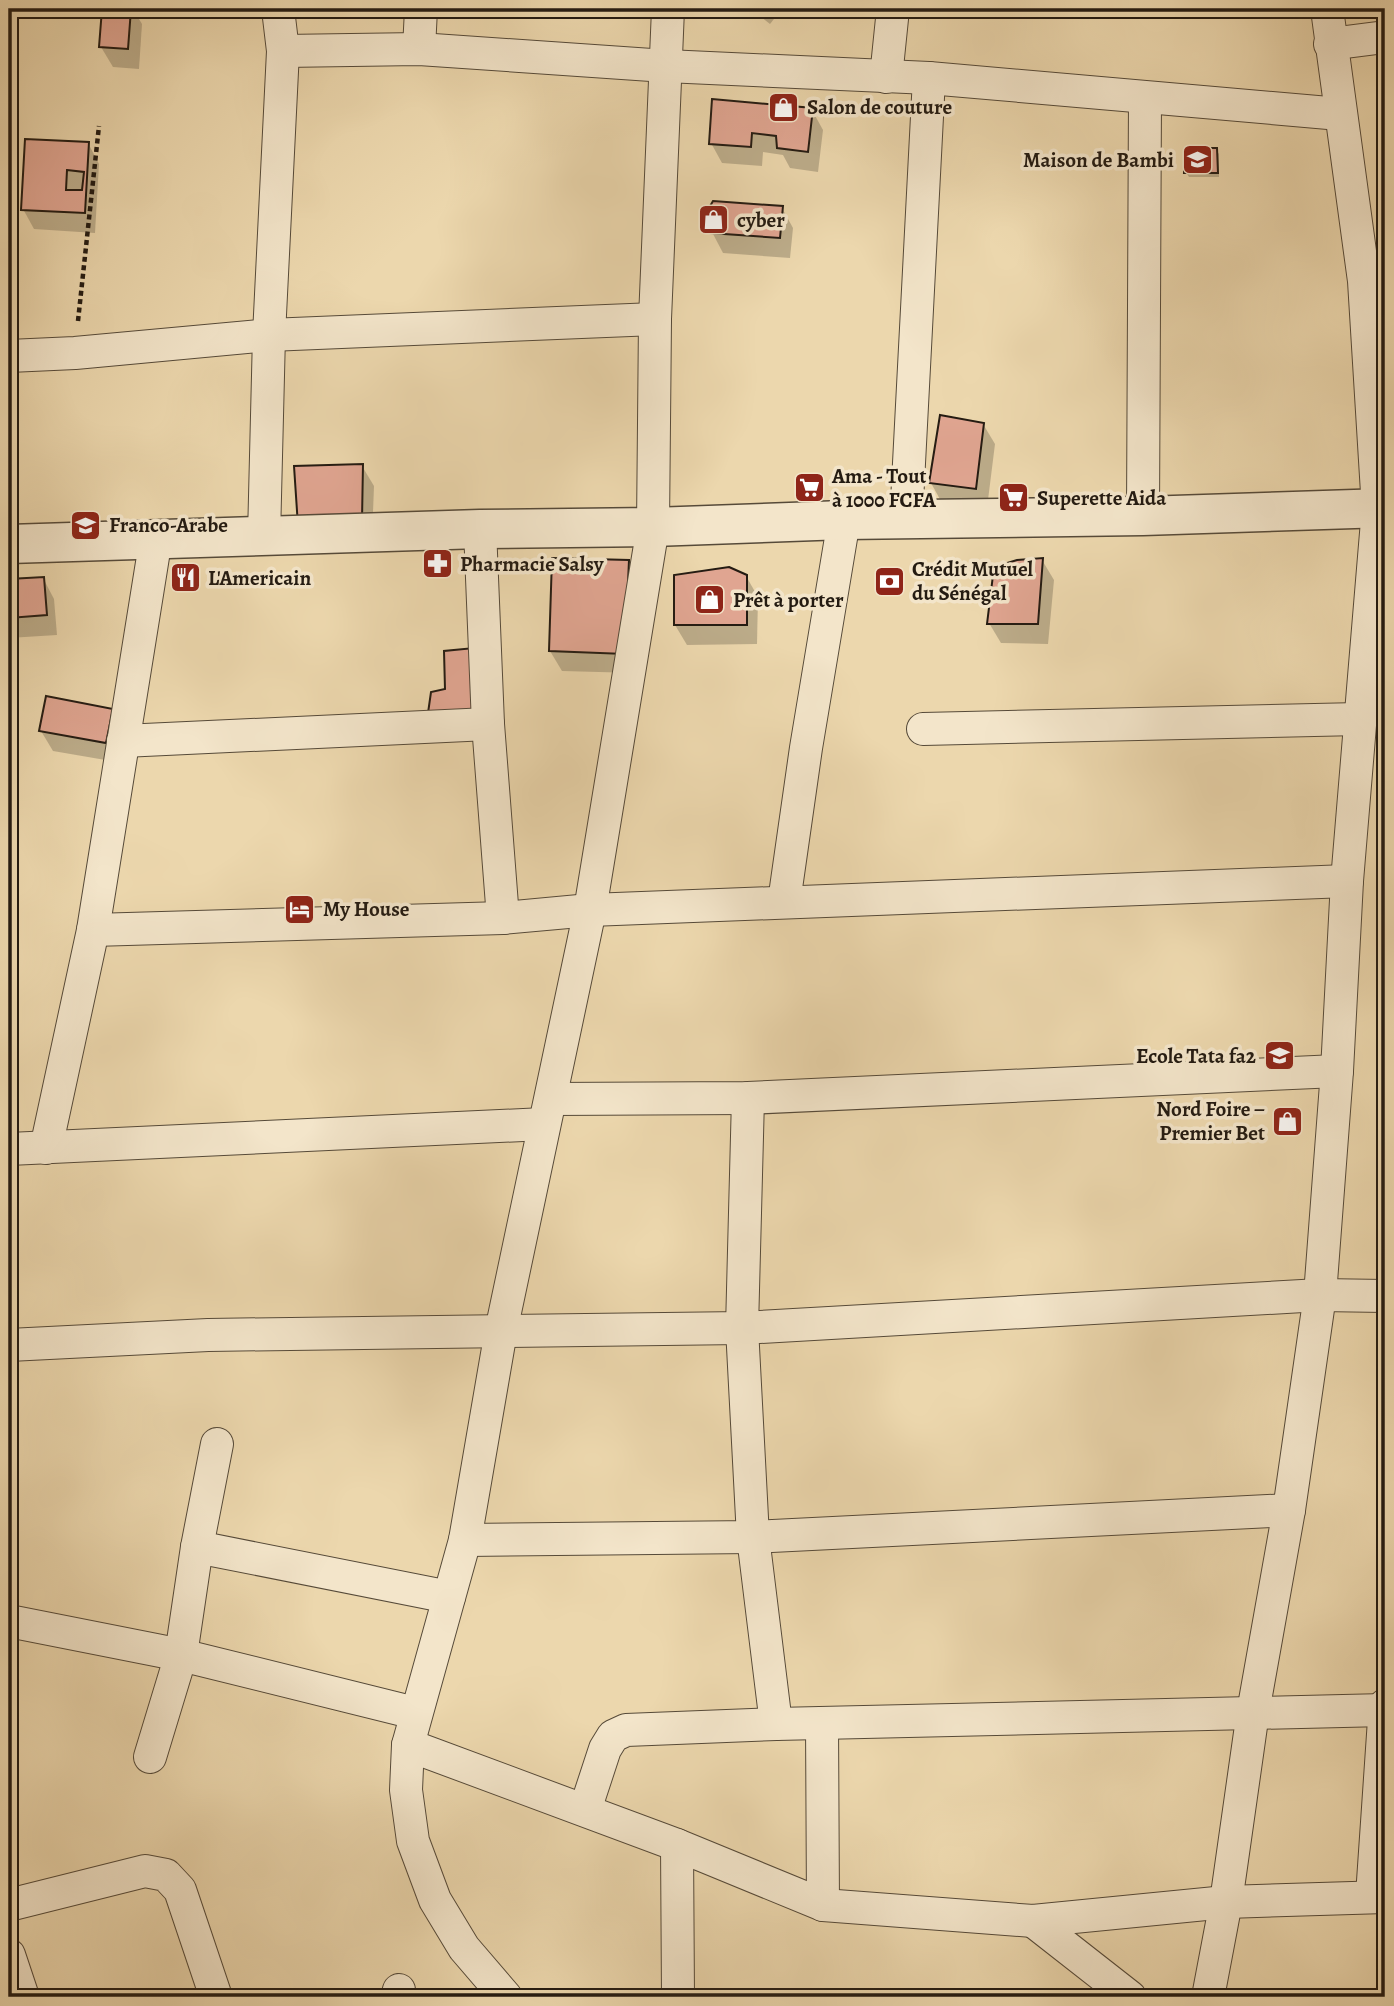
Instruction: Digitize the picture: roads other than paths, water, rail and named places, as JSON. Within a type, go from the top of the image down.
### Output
[{"type":"street","points":[[264,537],[269,335],[284,51],[278,9]]},
{"type":"street","points":[[419,49],[421,9]]},
{"type":"street","points":[[506,1997],[464,1948],[435,1900],[413,1841],[407,1790],[408,1745],[465,1539],[501,1331],[590,910],[653,527],[655,319],[668,9]]},
{"type":"street","points":[[886,77],[893,9]]},
{"type":"street","points":[[1208,1997],[1226,1902],[1253,1712],[1289,1510],[1320,1295],[1359,719],[1382,509],[1375,280],[1340,114],[1327,9]]},
{"type":"street","points":[[1330,44],[1385,37]]},
{"type":"street","points":[[284,51],[419,49],[666,66],[929,78],[1340,114]]},
{"type":"street","points":[[906,521],[929,78]]},
{"type":"street","points":[[1143,516],[1145,98]]},
{"type":"street","points":[[9,356],[75,353],[269,335],[655,319]]},
{"type":"street","points":[[9,544],[480,529],[1382,509]]},
{"type":"street","points":[[784,902],[806,748],[844,520]]},
{"type":"street","points":[[480,529],[488,724],[502,918]]},
{"type":"street","points":[[46,1148],[93,930],[156,538]]},
{"type":"street","points":[[923,729],[1359,719]]},
{"type":"street","points":[[123,741],[488,724]]},
{"type":"street","points":[[93,930],[502,918],[590,910],[1347,881]]},
{"type":"street","points":[[9,1149],[748,1098],[1337,1071]]},
{"type":"street","points":[[748,1098],[743,1328],[753,1537],[776,1724]]},
{"type":"street","points":[[9,1345],[208,1335],[743,1328],[1320,1295],[1385,1296]]},
{"type":"street","points":[[150,1757],[181,1655],[197,1546],[217,1444]]},
{"type":"street","points":[[465,1539],[753,1537],[1289,1510]]},
{"type":"street","points":[[197,1546],[449,1597]]},
{"type":"street","points":[[9,1621],[181,1655],[415,1713]]},
{"type":"street","points":[[408,1745],[677,1845],[823,1905],[1033,1921],[1226,1902],[1378,1896],[1385,1705]]},
{"type":"street","points":[[585,1810],[605,1749],[613,1736],[626,1730],[1385,1710]]},
{"type":"street","points":[[822,1723],[823,1905]]},
{"type":"street","points":[[677,1845],[678,1997]]},
{"type":"street","points":[[9,1905],[145,1871],[166,1875],[180,1890],[216,1997]]},
{"type":"street","points":[[1033,1921],[1130,1997]]},
{"type":"street","points":[[9,1955],[23,1997]]},
{"type":"place","name":"Salon de couture","points":[[784,107]]},
{"type":"place","name":"Maison de Bambi","points":[[1197,160]]},
{"type":"place","name":"cyber","points":[[714,220]]},
{"type":"place","name":"Ama - Tout à 1000 FCFA","points":[[809,488]]},
{"type":"place","name":"Superette Aida","points":[[1014,498]]},
{"type":"place","name":"Franco-Arabe","points":[[86,525]]},
{"type":"place","name":"Pharmacie Salsy","points":[[437,564]]},
{"type":"place","name":"L'Americain","points":[[185,578]]},
{"type":"place","name":"Crédit Mutuel du Sénégal","points":[[889,581]]},
{"type":"place","name":"Prêt à porter","points":[[710,600]]},
{"type":"place","name":"My House","points":[[300,909]]},
{"type":"place","name":"Ecole Tata fa2","points":[[1279,1056]]},
{"type":"place","name":"Nord Foire – Premier Bet","points":[[1288,1121]]}]
